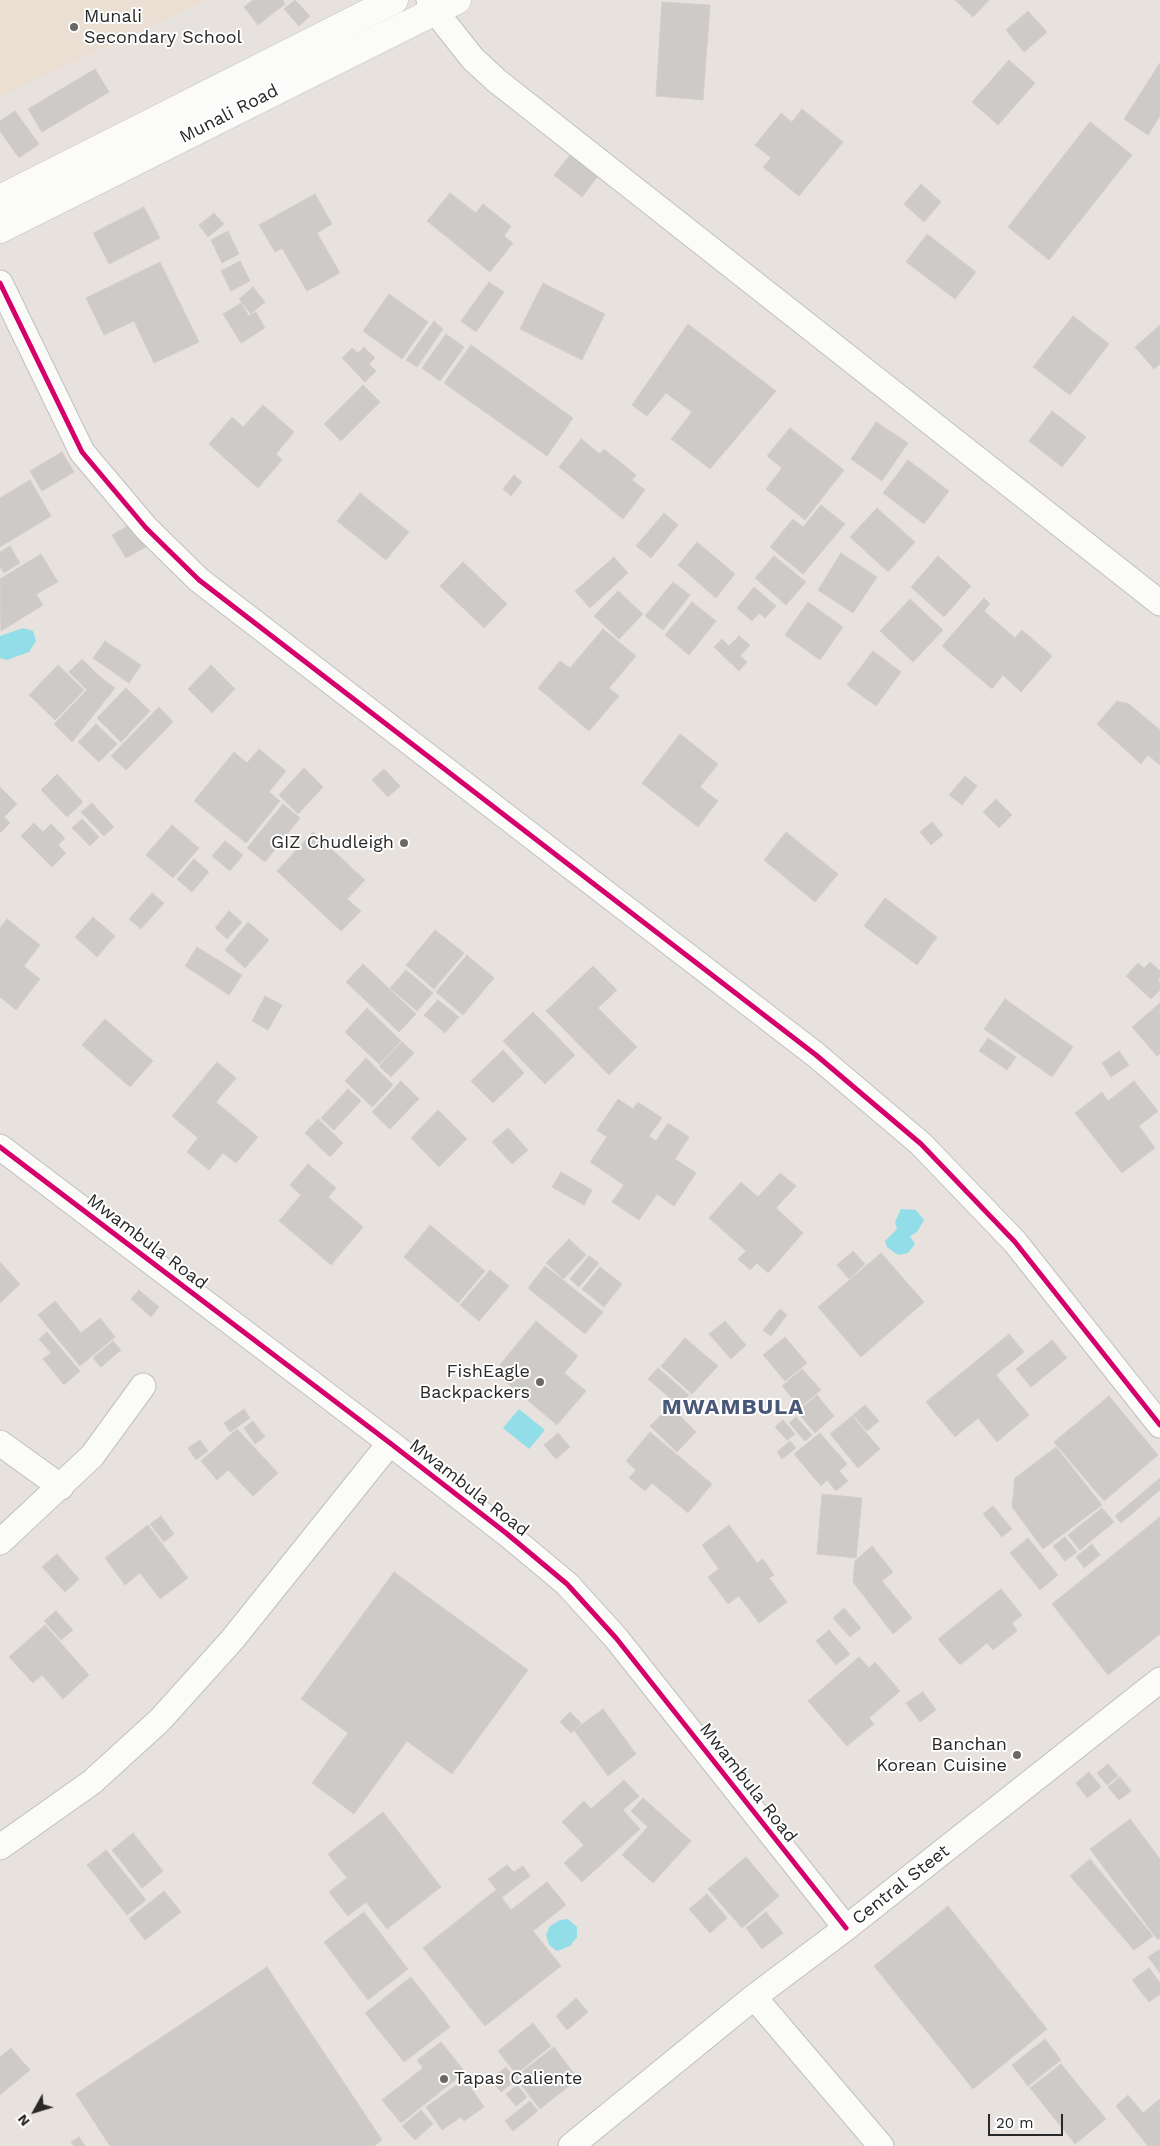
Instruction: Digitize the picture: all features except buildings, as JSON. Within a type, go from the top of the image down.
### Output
[{"type":"main road","name":"Munali Road","points":[[0,199],[394,0]]},
{"type":"main road","name":"Munali Road","points":[[0,229],[440,4]]},
{"type":"street","points":[[440,4],[473,59],[498,81],[1160,603]]},
{"type":"street","points":[[0,282],[82,452],[146,528],[200,580],[816,1055],[920,1144],[1015,1242],[1160,1424]]},
{"type":"street","name":"Mwambula Road","points":[[0,1147],[390,1443],[506,1533],[567,1584],[616,1638],[846,1928]]},
{"type":"street","points":[[0,1542],[92,1456],[143,1386]]},
{"type":"street","points":[[0,1443],[61,1487]]},
{"type":"street","points":[[0,1847],[92,1782],[160,1720],[232,1640],[390,1443]]},
{"type":"street","name":"Central Steet","points":[[571,2146],[754,1997],[846,1928],[1160,1680]]},
{"type":"street","points":[[754,1997],[881,2146]]},
{"type":"shaded area","name":"Munali Secondary School","points":[[0,0],[206,0],[0,97]]},
{"type":"water","points":[[23,628],[33,631],[36,641],[29,652],[7,660],[0,658],[0,636]]},
{"type":"water","points":[[901,1209],[916,1210],[924,1220],[917,1232],[910,1236],[915,1244],[908,1253],[898,1255],[887,1247],[885,1241],[897,1229],[895,1222]]},
{"type":"water","points":[[519,1409],[545,1430],[529,1449],[503,1428]]},
{"type":"water","points":[[568,1919],[577,1927],[577,1937],[570,1946],[557,1951],[549,1945],[546,1935],[550,1926],[560,1920]]},
{"type":"cycle path","points":[[0,283],[82,452],[146,528],[199,580],[816,1055],[921,1144],[1015,1242],[1160,1425]]},
{"type":"cycle path","points":[[0,1147],[390,1443],[506,1533],[567,1584],[616,1638],[846,1928]]},
{"type":"place","name":"Munali Secondary School","points":[[74,27]]},
{"type":"place","name":"GIZ Chudleigh","points":[[404,843]]},
{"type":"place","name":"FishEagle Backpackers","points":[[540,1382]]},
{"type":"place","name":"Banchan Korean Cuisine","points":[[1017,1755]]},
{"type":"place","name":"Tapas Caliente","points":[[444,2079]]},
{"type":"district","name":"MWAMBULA","points":[[733,1408]]}]
